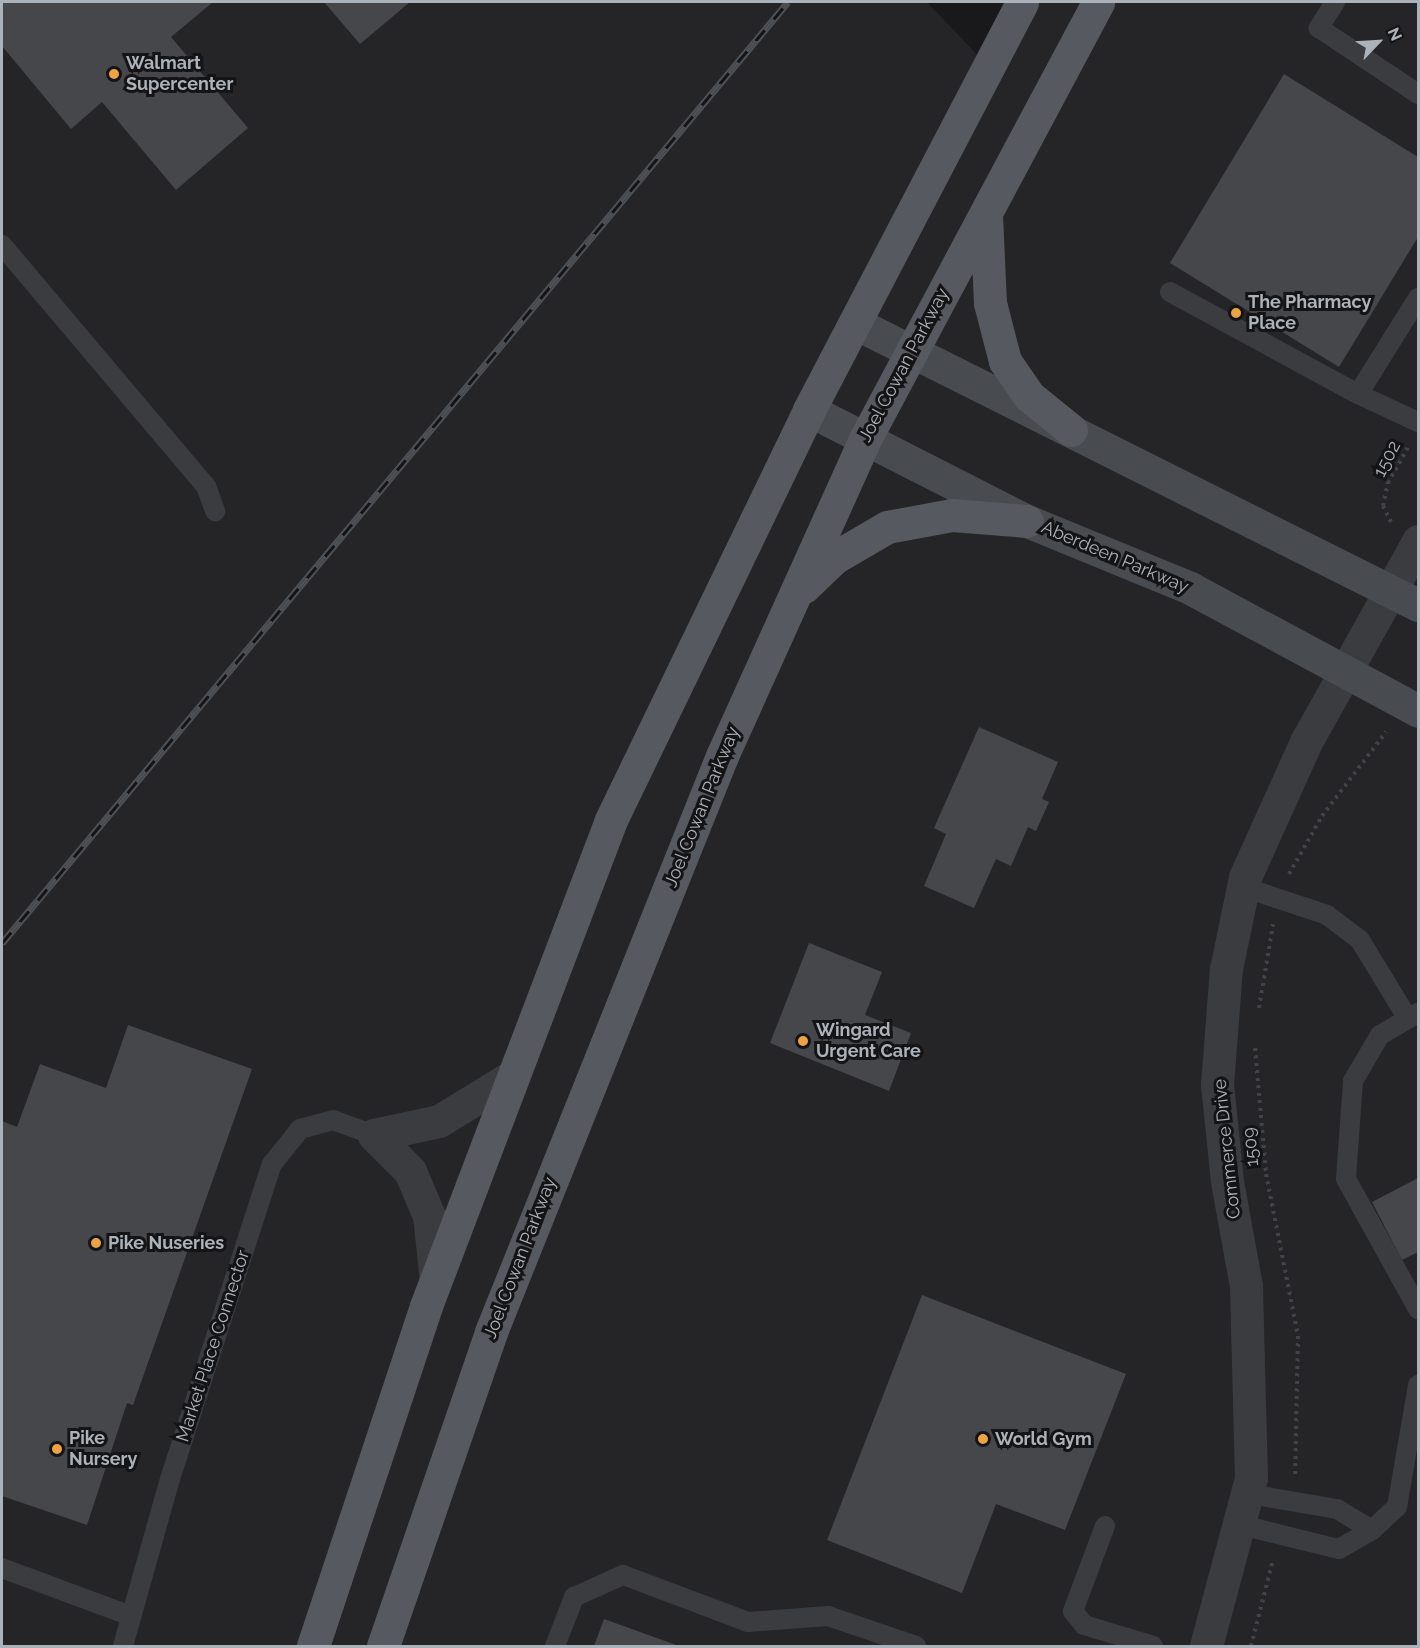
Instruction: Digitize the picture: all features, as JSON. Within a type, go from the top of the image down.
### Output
[{"type":"main road","points":[[313,1647],[436,1280],[611,820],[809,410],[1022,2]]},
{"type":"main road","name":"Joel Cowan Parkway","points":[[383,1647],[495,1321],[722,756],[865,439],[1098,2]]},
{"type":"main road","points":[[986,213],[990,303],[1005,361],[1029,396],[1071,430]]},
{"type":"main road","points":[[792,599],[834,558],[887,527],[952,515],[1027,521]]},
{"type":"street","points":[[855,323],[912,349],[1419,605]]},
{"type":"street","name":"Aberdeen Parkway","points":[[809,410],[1027,521],[1190,588],[1348,671],[1411,707]]},
{"type":"street","name":"Commerce Drive","points":[[1213,1645],[1250,1494],[1246,1286],[1227,1181],[1217,1085],[1226,969],[1243,887],[1308,740],[1414,549]]},
{"type":"street","points":[[374,1135],[439,1121],[514,1075]]},
{"type":"street","name":"Market Place Connector","points":[[374,1135],[410,1171],[429,1216],[436,1280]]},
{"type":"lane","points":[[1335,2],[1319,28],[1419,94]]},
{"type":"lane","points":[[2,245],[206,486],[215,511]]},
{"type":"lane","points":[[1170,292],[1358,394],[1416,430]]},
{"type":"lane","points":[[1358,394],[1419,298]]},
{"type":"lane","points":[[1243,887],[1327,915],[1360,940],[1413,1016],[1380,1035],[1353,1081],[1346,1179],[1419,1309]]},
{"type":"lane","name":"Market Place Connector","points":[[123,1647],[170,1479],[272,1164],[300,1130],[333,1119],[374,1135]]},
{"type":"lane","points":[[1241,1525],[1278,1537],[1339,1549],[1372,1530],[1397,1507],[1419,1385]]},
{"type":"lane","points":[[1250,1494],[1292,1504],[1337,1509],[1372,1530]]},
{"type":"lane","points":[[1105,1526],[1073,1611],[1084,1624],[1153,1647]]},
{"type":"lane","points":[[2,1568],[131,1616]]},
{"type":"lane","points":[[555,1647],[574,1597],[623,1575],[748,1622],[828,1616],[916,1647]]},
{"type":"path","name":"1502","points":[[1414,549],[1402,549],[1383,506],[1388,483],[1416,430]]},
{"type":"path","points":[[1257,1019],[1278,897],[1322,816],[1411,707]]},
{"type":"path","name":"1509","points":[[1255,1041],[1266,1174],[1298,1336],[1299,1409],[1292,1504]]},
{"type":"path","points":[[1251,1647],[1278,1537]]},
{"type":"shaded area","points":[[2,2],[927,2],[982,60],[1015,2],[1418,2],[1418,1646],[2,1646]]},
{"type":"building","name":"Walmart Supercenter","points":[[2,2],[213,2],[171,37],[248,128],[176,190],[102,102],[71,129],[2,46]]},
{"type":"building","points":[[324,2],[410,2],[360,44]]},
{"type":"building","points":[[1284,74],[1418,157],[1418,237],[1339,367],[1170,263]]},
{"type":"building","points":[[979,727],[1058,762],[1042,799],[1049,802],[1036,831],[1028,827],[1011,866],[996,859],[974,908],[924,886],[946,834],[934,828]]},
{"type":"building","points":[[809,943],[882,972],[865,1015],[911,1033],[889,1091],[770,1043]]},
{"type":"building","name":"Pike Nuseries","points":[[128,1025],[252,1069],[133,1405],[127,1403],[87,1525],[2,1496],[2,1121],[17,1127],[40,1064],[106,1088]]},
{"type":"building","points":[[1418,1178],[1418,1252],[1402,1260],[1372,1202]]},
{"type":"building","name":"World Gym","points":[[922,1295],[1126,1374],[1065,1530],[996,1504],[962,1593],[827,1540]]},
{"type":"building","points":[[604,1619],[679,1646],[594,1646]]},
{"type":"railway","points":[[2,943],[788,2]]},
{"type":"place","name":"Walmart Supercenter","points":[[114,74]]},
{"type":"place","name":"The Pharmacy Place","points":[[1236,313]]},
{"type":"place","name":"Wingard Urgent Care","points":[[803,1041]]},
{"type":"place","name":"Pike Nuseries","points":[[96,1243]]},
{"type":"place","name":"World Gym","points":[[983,1439]]},
{"type":"place","name":"Pike Nursery","points":[[57,1449]]}]
